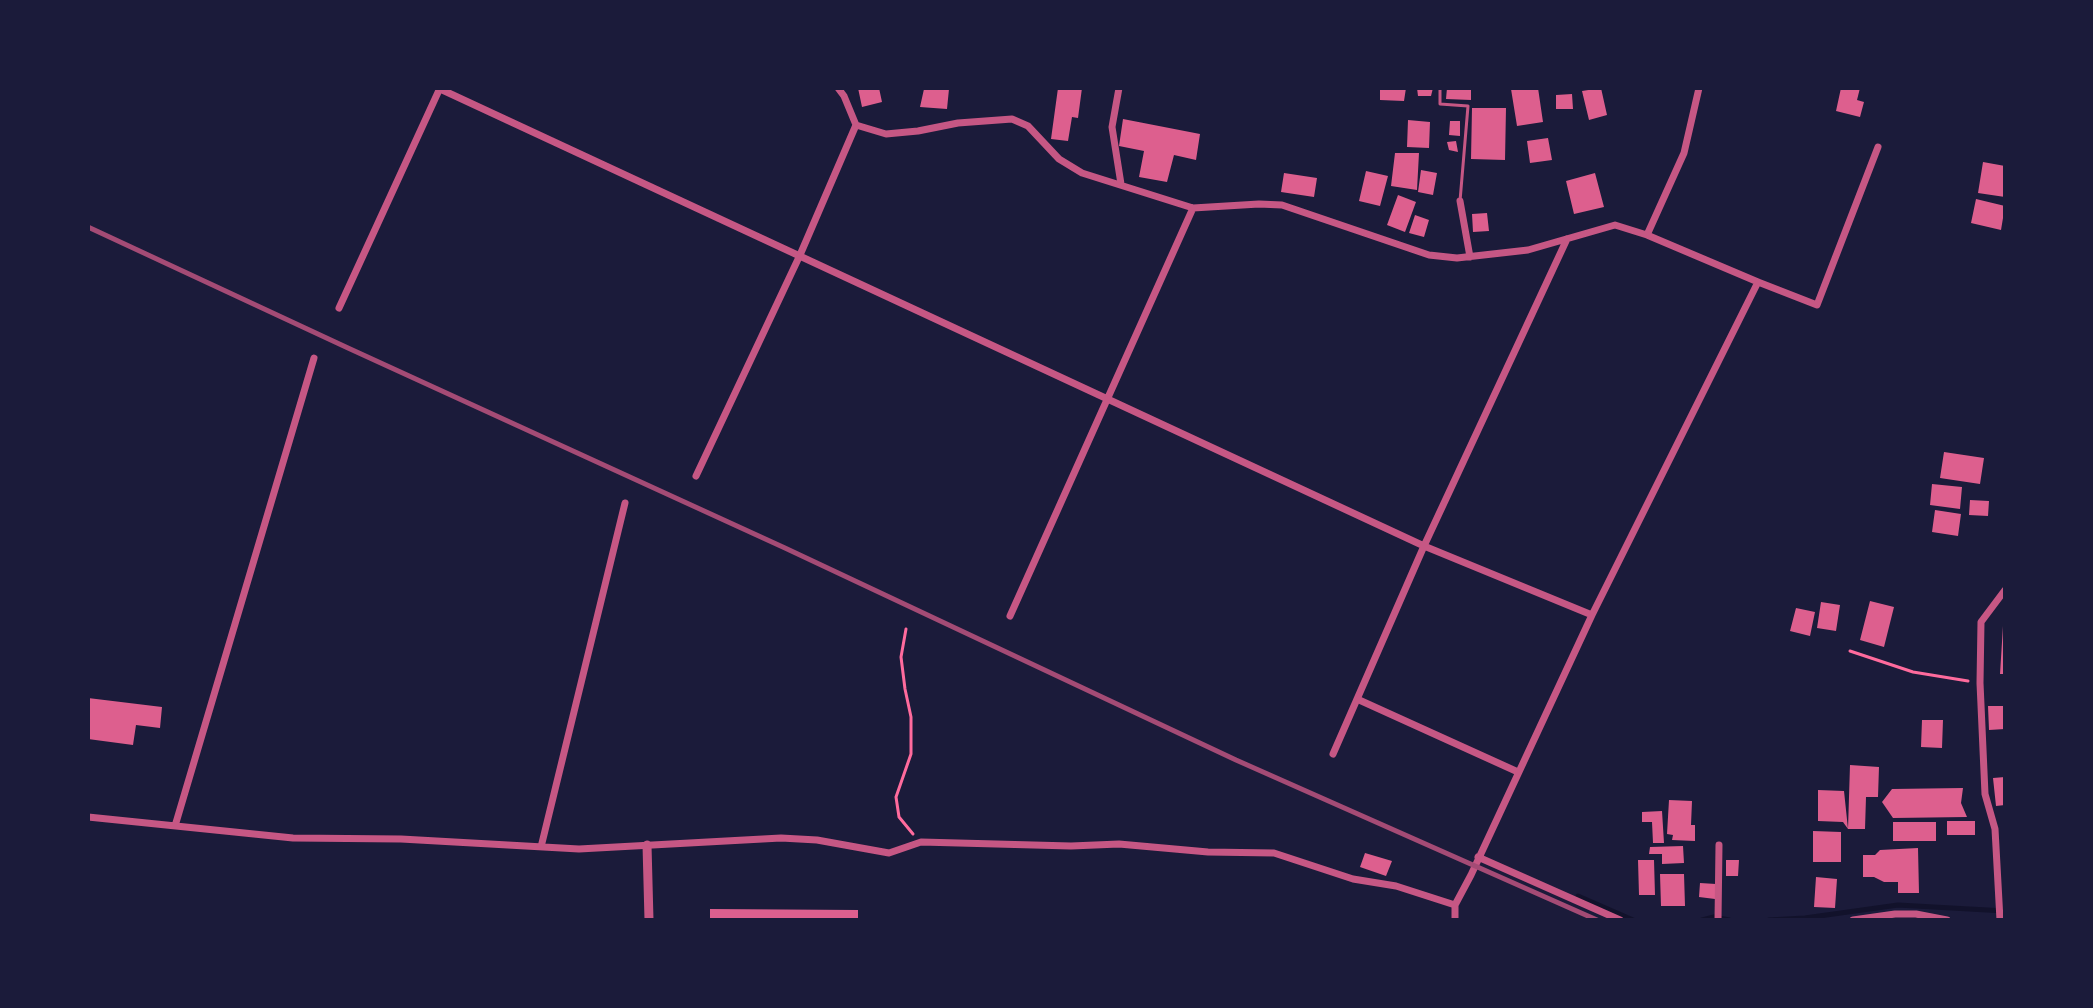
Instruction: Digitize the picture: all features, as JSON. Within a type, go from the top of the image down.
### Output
[{"type":"street","points":[[339,308],[439,88],[1424,546],[1592,615]]},
{"type":"street","points":[[696,476],[800,255],[856,125],[838,88]]},
{"type":"street","points":[[1119,88],[1112,127],[1121,184]]},
{"type":"street","points":[[1647,235],[1684,153],[1699,88]]},
{"type":"street","points":[[856,125],[886,134],[958,123],[1012,119],[1028,126],[1059,159],[1082,173],[1193,208],[1282,205],[1429,255],[1457,258],[1528,250],[1615,225],[1647,235],[1817,305],[1878,147]]},
{"type":"street","points":[[1460,201],[1470,257]]},
{"type":"street","points":[[1010,616],[1193,208]]},
{"type":"street","points":[[1333,754],[1424,546],[1567,239]]},
{"type":"street","points":[[1458,919],[1455,905],[1592,615],[1758,282]]},
{"type":"street","points":[[175,826],[314,358]]},
{"type":"street","points":[[541,847],[625,503]]},
{"type":"street","points":[[2000,920],[1995,829],[1985,794],[1980,683],[1981,622],[2005,590]]},
{"type":"street","points":[[1357,699],[1518,772]]},
{"type":"street","points":[[88,817],[293,838],[401,839],[579,849],[781,838],[817,840],[889,853],[921,842],[1071,846],[1119,844],[1208,852],[1274,853],[1353,879],[1396,886],[1455,905]]},
{"type":"street","points":[[647,845],[649,920]]},
{"type":"street","points":[[1718,920],[1719,845]]},
{"type":"street","points":[[1478,857],[1620,920]]},
{"type":"street","points":[[1853,920],[1916,914],[1942,920]]},
{"type":"lane","points":[[1440,88],[1440,104],[1468,106],[1460,201]]},
{"type":"path","points":[[906,629],[901,657],[911,717],[911,754],[896,797],[899,817],[921,842]]},
{"type":"path","points":[[1850,651],[1913,672],[1980,683]]},
{"type":"building","points":[[858,88],[879,88],[882,102],[862,107]]},
{"type":"building","points":[[1058,88],[1082,88],[1078,118],[1072,117],[1068,141],[1051,139]]},
{"type":"building","points":[[1380,88],[1406,88],[1404,101],[1380,100]]},
{"type":"building","points":[[1417,88],[1433,88],[1431,96],[1418,96]]},
{"type":"building","points":[[1447,88],[1471,88],[1471,100],[1446,99]]},
{"type":"building","points":[[1538,88],[1543,122],[1517,126],[1511,89]]},
{"type":"building","points":[[1601,88],[1607,115],[1589,120],[1582,91]]},
{"type":"building","points":[[1841,88],[1860,88],[1857,100],[1864,102],[1860,117],[1836,111]]},
{"type":"building","points":[[924,89],[949,89],[947,109],[920,107]]},
{"type":"building","points":[[1572,94],[1573,109],[1556,109],[1556,95]]},
{"type":"building","points":[[1472,108],[1506,108],[1505,160],[1471,159]]},
{"type":"building","points":[[1123,119],[1200,134],[1196,160],[1174,155],[1167,182],[1139,177],[1144,151],[1119,146]]},
{"type":"building","points":[[1408,120],[1430,122],[1429,148],[1407,147]]},
{"type":"building","points":[[1450,121],[1460,121],[1460,136],[1449,135]]},
{"type":"building","points":[[1548,138],[1552,160],[1530,163],[1527,141]]},
{"type":"building","points":[[1456,141],[1458,152],[1449,150],[1447,142]]},
{"type":"building","points":[[1395,153],[1419,153],[1417,190],[1391,186]]},
{"type":"building","points":[[1983,162],[2005,166],[2005,197],[1978,193]]},
{"type":"building","points":[[1421,170],[1437,173],[1433,195],[1418,192]]},
{"type":"building","points":[[1366,171],[1388,176],[1380,206],[1359,201]]},
{"type":"building","points":[[1284,173],[1317,178],[1314,197],[1281,192]]},
{"type":"building","points":[[1595,173],[1604,207],[1574,214],[1566,181]]},
{"type":"building","points":[[1398,195],[1416,202],[1405,232],[1387,225]]},
{"type":"building","points":[[1976,199],[2005,206],[2001,230],[1971,223]]},
{"type":"building","points":[[1487,213],[1489,231],[1473,232],[1472,214]]},
{"type":"building","points":[[1415,215],[1429,220],[1424,237],[1409,233]]},
{"type":"building","points":[[1944,452],[1984,458],[1980,484],[1940,478]]},
{"type":"building","points":[[1932,484],[1962,487],[1960,509],[1930,505]]},
{"type":"building","points":[[1970,500],[1989,501],[1988,516],[1969,515]]},
{"type":"building","points":[[1935,510],[1961,514],[1958,536],[1932,532]]},
{"type":"building","points":[[1870,601],[1894,607],[1884,647],[1860,640]]},
{"type":"building","points":[[1821,602],[1840,605],[1836,631],[1817,628]]},
{"type":"building","points":[[1796,608],[1815,612],[1810,636],[1790,631]]},
{"type":"building","points":[[2003,626],[2005,674],[2000,674]]},
{"type":"building","points":[[88,698],[162,707],[160,728],[136,725],[133,745],[88,739]]},
{"type":"building","points":[[1988,706],[2005,706],[2005,729],[1989,730]]},
{"type":"building","points":[[1922,720],[1943,720],[1942,748],[1921,747]]},
{"type":"building","points":[[1850,765],[1879,767],[1878,797],[1866,797],[1865,829],[1848,829]]},
{"type":"building","points":[[2005,777],[2005,805],[1996,806],[1993,778]]},
{"type":"building","points":[[1963,788],[1961,803],[1967,817],[1893,818],[1882,802],[1892,789]]},
{"type":"building","points":[[1818,790],[1844,791],[1848,829],[1843,822],[1818,821]]},
{"type":"building","points":[[1669,800],[1692,801],[1691,825],[1695,825],[1695,841],[1672,840],[1673,835],[1667,834]]},
{"type":"building","points":[[1662,811],[1664,843],[1653,843],[1652,822],[1642,822],[1642,812]]},
{"type":"building","points":[[1947,821],[1975,821],[1975,835],[1947,835]]},
{"type":"building","points":[[1893,822],[1936,822],[1936,841],[1893,841]]},
{"type":"building","points":[[1813,831],[1841,832],[1841,862],[1813,862]]},
{"type":"building","points":[[1683,846],[1684,863],[1662,864],[1662,854],[1649,854],[1650,847]]},
{"type":"building","points":[[1918,848],[1919,893],[1898,893],[1898,882],[1863,877],[1863,855],[1875,855],[1880,850]]},
{"type":"building","points":[[1365,853],[1392,861],[1386,876],[1360,867]]},
{"type":"building","points":[[1638,860],[1654,860],[1655,895],[1639,895]]},
{"type":"building","points":[[1726,860],[1739,860],[1738,876],[1726,876]]},
{"type":"building","points":[[1660,874],[1684,874],[1685,906],[1661,906]]},
{"type":"building","points":[[1816,877],[1837,879],[1835,908],[1814,907]]},
{"type":"building","points":[[1700,883],[1716,884],[1715,899],[1699,897]]},
{"type":"building","points":[[710,909],[858,910],[858,920],[710,920]]},
{"type":"waterway","points":[[1578,896],[1633,920]]},
{"type":"waterway","points":[[1769,920],[1898,905],[2005,911]]},
{"type":"waterway","points":[[1702,920],[1714,917],[1729,920]]},
{"type":"railway","points":[[88,227],[1236,760],[1597,920]]}]
